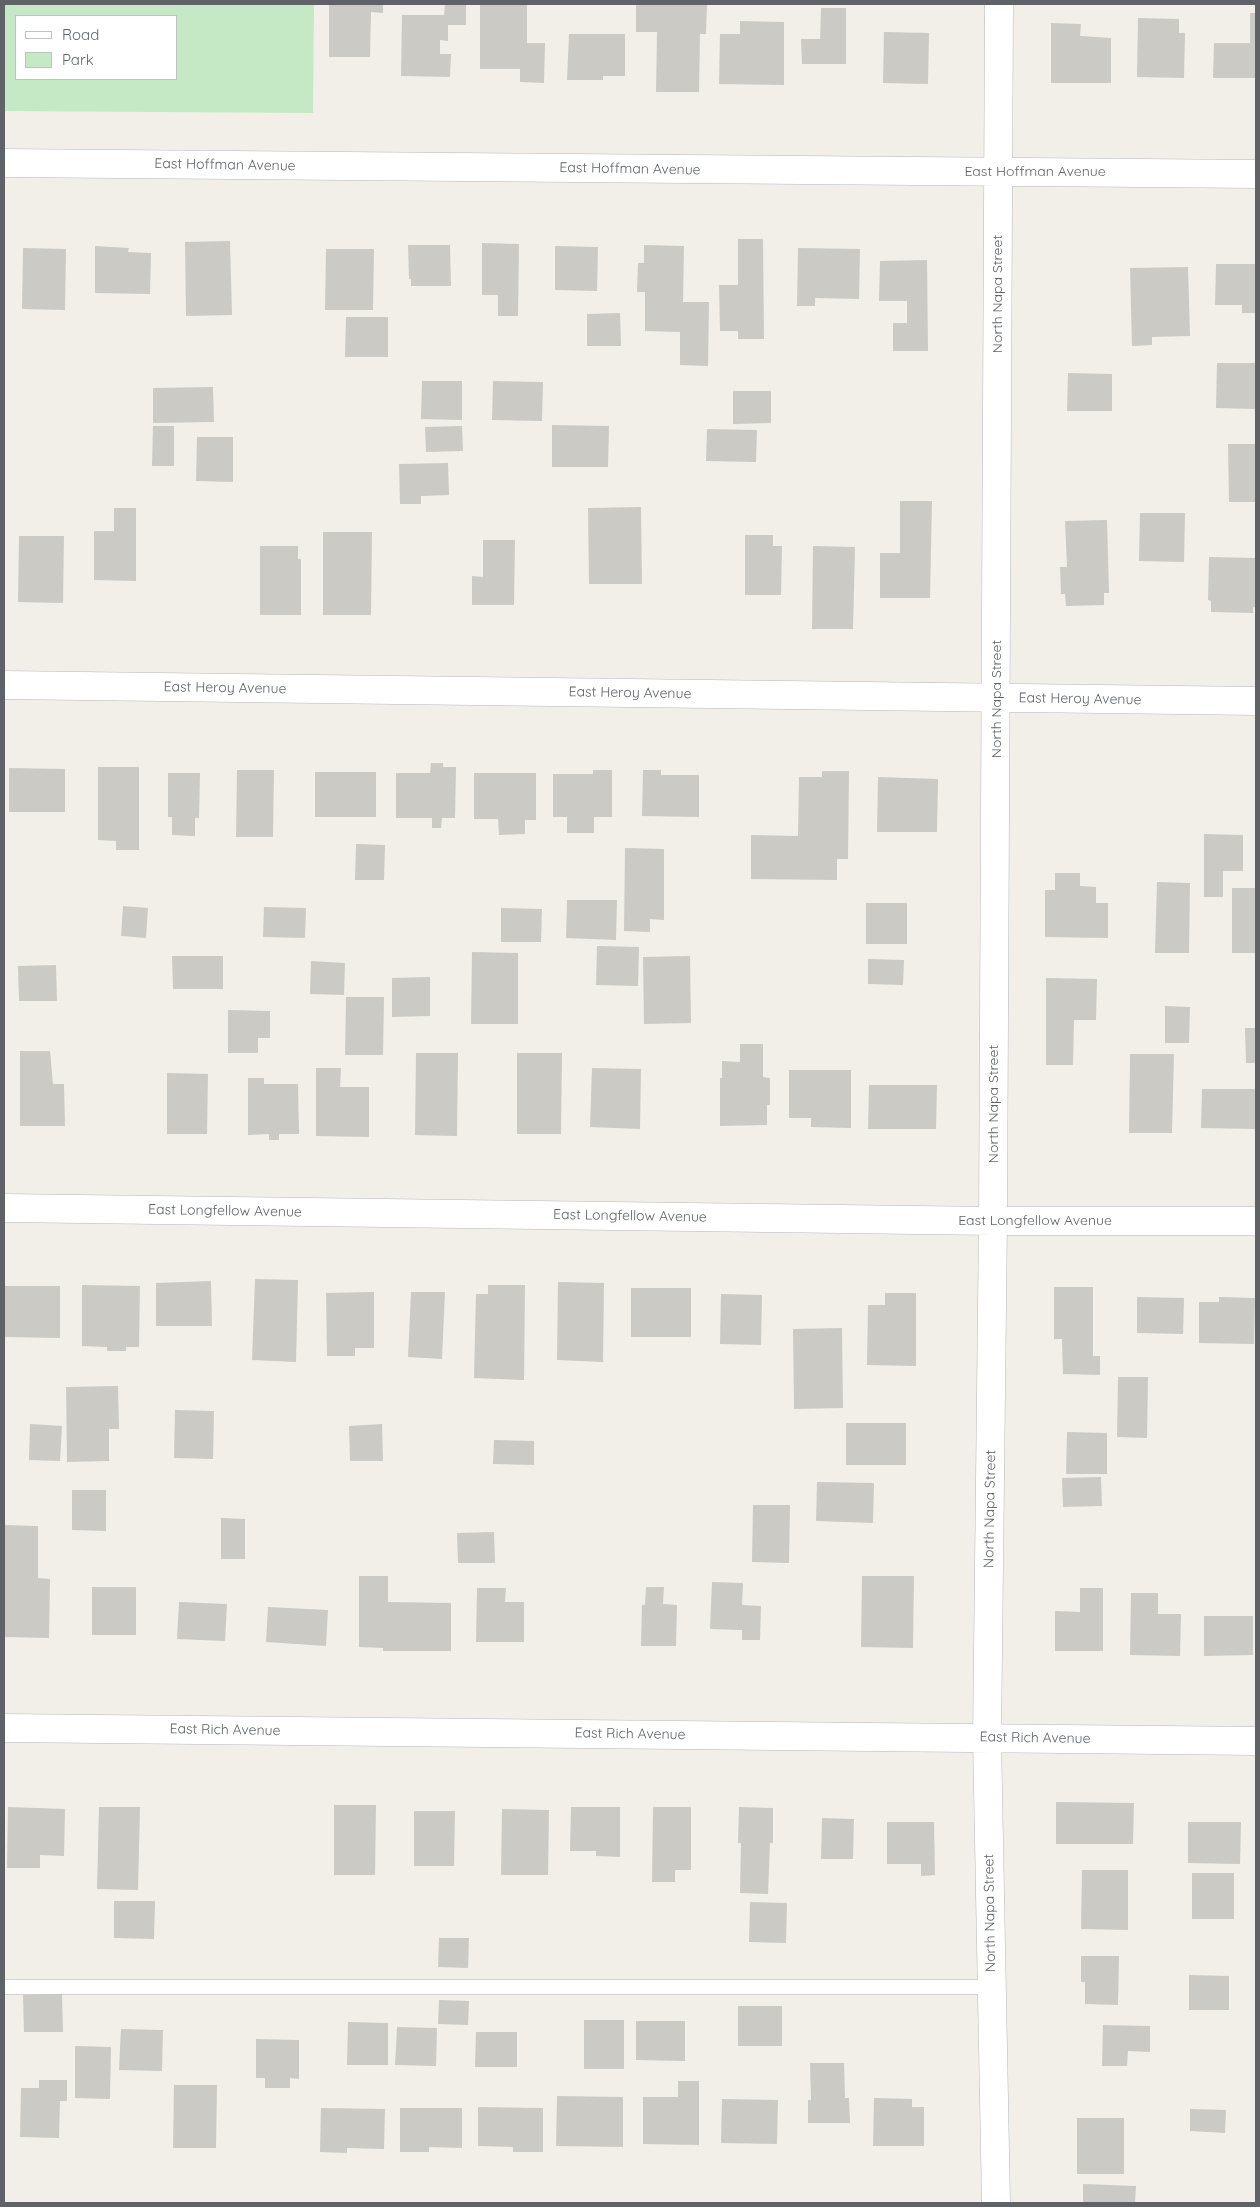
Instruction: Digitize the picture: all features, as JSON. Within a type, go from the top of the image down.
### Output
[{"type":"street","name":"North Napa Street","points":[[996,2203],[987,1738],[997,698],[999,4]]},
{"type":"street","name":"East Hoffman Avenue","points":[[4,163],[1256,174]]},
{"type":"street","name":"East Heroy Avenue","points":[[4,685],[1256,701]]},
{"type":"street","name":"East Longfellow Avenue","points":[[4,1208],[993,1221],[1256,1221]]},
{"type":"street","name":"East Rich Avenue","points":[[4,1728],[1256,1741]]},
{"type":"lane","points":[[4,1987],[992,1987]]},
{"type":"green space","points":[[4,4],[314,4],[313,113],[4,111]]},
{"type":"building","points":[[329,4],[383,4],[383,13],[371,12],[370,57],[329,57]]},
{"type":"building","points":[[445,4],[466,4],[466,25],[448,25],[448,41],[440,40],[440,54],[451,54],[450,77],[401,76],[402,15],[444,15]]},
{"type":"building","points":[[480,4],[527,4],[527,43],[545,43],[544,83],[520,82],[520,69],[480,69]]},
{"type":"building","points":[[636,4],[707,4],[706,34],[700,34],[699,92],[656,92],[657,32],[636,32]]},
{"type":"building","points":[[821,8],[846,8],[846,64],[802,64],[801,39],[820,39]]},
{"type":"building","points":[[1250,13],[1256,13],[1256,78],[1213,78],[1214,43],[1250,43]]},
{"type":"building","points":[[1138,18],[1179,19],[1179,33],[1185,33],[1184,78],[1137,77]]},
{"type":"building","points":[[740,21],[784,22],[784,85],[719,84],[720,34],[740,34]]},
{"type":"building","points":[[1051,23],[1081,24],[1080,36],[1111,38],[1111,83],[1051,83]]},
{"type":"building","points":[[884,32],[929,33],[928,84],[883,83]]},
{"type":"building","points":[[569,34],[625,34],[625,76],[603,76],[603,80],[567,80]]},
{"type":"building","points":[[738,239],[763,239],[764,339],[738,339],[738,331],[720,331],[719,285],[738,285]]},
{"type":"building","points":[[230,241],[232,315],[186,316],[185,242]]},
{"type":"building","points":[[482,243],[519,244],[518,316],[498,316],[498,295],[482,295]]},
{"type":"building","points":[[408,245],[450,245],[451,286],[411,286]]},
{"type":"building","points":[[644,245],[684,246],[683,302],[709,302],[708,366],[680,365],[680,332],[645,331],[645,292],[637,292],[638,263],[644,263]]},
{"type":"building","points":[[95,246],[129,248],[128,252],[151,253],[150,294],[95,293]]},
{"type":"building","points":[[555,246],[598,247],[597,291],[555,290]]},
{"type":"building","points":[[23,248],[66,249],[65,310],[22,309]]},
{"type":"building","points":[[798,248],[860,249],[859,299],[815,298],[815,306],[797,306]]},
{"type":"building","points":[[326,249],[374,249],[373,310],[325,310]]},
{"type":"building","points":[[927,260],[928,351],[893,351],[893,323],[907,323],[907,301],[879,301],[880,261]]},
{"type":"building","points":[[1216,264],[1256,264],[1256,313],[1242,313],[1242,305],[1215,305]]},
{"type":"building","points":[[1188,267],[1190,336],[1152,337],[1152,345],[1132,346],[1130,268]]},
{"type":"building","points":[[620,313],[621,346],[587,346],[587,314]]},
{"type":"building","points":[[346,317],[388,317],[388,357],[345,357]]},
{"type":"building","points":[[1217,363],[1256,363],[1256,409],[1216,408]]},
{"type":"building","points":[[1068,373],[1112,374],[1112,411],[1067,411]]},
{"type":"building","points":[[422,381],[462,381],[462,420],[421,419]]},
{"type":"building","points":[[493,381],[543,382],[542,421],[492,420]]},
{"type":"building","points":[[213,387],[214,422],[153,423],[153,388]]},
{"type":"building","points":[[733,391],[771,391],[771,423],[733,424]]},
{"type":"building","points":[[552,425],[609,426],[608,467],[552,467]]},
{"type":"building","points":[[153,426],[174,426],[174,466],[152,466]]},
{"type":"building","points":[[462,426],[463,451],[426,452],[425,427]]},
{"type":"building","points":[[707,429],[757,430],[756,462],[706,461]]},
{"type":"building","points":[[197,437],[233,437],[233,482],[196,481]]},
{"type":"building","points":[[1228,444],[1256,444],[1256,502],[1229,502]]},
{"type":"building","points":[[448,463],[449,495],[421,496],[421,504],[400,504],[399,464]]},
{"type":"building","points":[[900,501],[932,501],[930,598],[880,598],[880,553],[900,553]]},
{"type":"building","points":[[641,507],[642,584],[589,584],[588,508]]},
{"type":"building","points":[[114,508],[136,508],[136,581],[94,580],[94,531],[114,531]]},
{"type":"building","points":[[1140,513],[1185,513],[1184,562],[1139,561]]},
{"type":"building","points":[[1107,520],[1109,593],[1104,593],[1104,605],[1066,606],[1065,594],[1061,594],[1060,567],[1067,567],[1065,521]]},
{"type":"building","points":[[323,532],[372,532],[371,615],[323,615]]},
{"type":"building","points":[[745,535],[773,535],[773,546],[782,546],[781,595],[745,595]]},
{"type":"building","points":[[19,536],[64,536],[63,603],[18,602]]},
{"type":"building","points":[[483,540],[515,540],[514,605],[472,605],[472,576],[483,577]]},
{"type":"building","points":[[260,546],[298,546],[298,559],[301,559],[301,615],[260,615]]},
{"type":"building","points":[[813,546],[855,547],[853,629],[812,629]]},
{"type":"building","points":[[1209,557],[1256,558],[1256,607],[1253,607],[1253,613],[1211,612],[1211,601],[1208,600]]},
{"type":"building","points":[[431,763],[443,763],[443,767],[456,767],[455,818],[442,818],[441,828],[432,828],[432,818],[396,818],[396,773],[430,773]]},
{"type":"building","points":[[98,767],[139,767],[139,850],[116,850],[116,841],[98,840]]},
{"type":"building","points":[[9,768],[65,769],[65,812],[9,812]]},
{"type":"building","points":[[237,770],[274,770],[273,837],[236,837]]},
{"type":"building","points":[[593,770],[612,770],[612,817],[594,817],[594,833],[567,833],[567,817],[553,817],[553,774],[593,774]]},
{"type":"building","points":[[643,770],[661,770],[661,775],[699,775],[699,817],[642,816]]},
{"type":"building","points":[[822,771],[849,771],[848,859],[837,859],[837,880],[751,879],[751,835],[798,836],[799,777],[822,777]]},
{"type":"building","points":[[315,772],[376,772],[376,817],[315,817]]},
{"type":"building","points":[[168,773],[200,773],[199,818],[195,818],[195,836],[172,835],[172,817],[168,817]]},
{"type":"building","points":[[474,773],[536,773],[536,820],[525,820],[525,834],[499,835],[498,819],[474,819]]},
{"type":"building","points":[[878,777],[938,779],[937,832],[877,832]]},
{"type":"building","points":[[1204,834],[1243,835],[1243,871],[1223,871],[1223,897],[1204,897]]},
{"type":"building","points":[[356,844],[385,845],[384,880],[355,880]]},
{"type":"building","points":[[625,848],[664,849],[664,920],[650,919],[650,932],[624,931]]},
{"type":"building","points":[[1055,873],[1080,873],[1080,886],[1096,887],[1096,903],[1108,903],[1108,938],[1045,937],[1045,890],[1055,890]]},
{"type":"building","points":[[1157,882],[1190,883],[1189,953],[1155,953]]},
{"type":"building","points":[[1232,888],[1256,888],[1256,953],[1232,953]]},
{"type":"building","points":[[567,900],[617,900],[616,940],[566,938]]},
{"type":"building","points":[[866,903],[907,903],[907,944],[866,944]]},
{"type":"building","points":[[123,906],[148,908],[146,938],[121,936]]},
{"type":"building","points":[[264,907],[306,908],[305,938],[263,937]]},
{"type":"building","points":[[501,908],[542,909],[541,942],[501,942]]},
{"type":"building","points":[[597,946],[639,947],[638,986],[596,985]]},
{"type":"building","points":[[472,952],[518,953],[518,1024],[471,1024]]},
{"type":"building","points":[[172,956],[223,956],[223,989],[173,989]]},
{"type":"building","points":[[690,956],[691,1023],[644,1024],[643,957]]},
{"type":"building","points":[[868,959],[904,960],[903,985],[868,984]]},
{"type":"building","points":[[311,961],[345,963],[344,995],[310,994]]},
{"type":"building","points":[[56,965],[57,1001],[19,1001],[18,966]]},
{"type":"building","points":[[430,977],[430,1016],[392,1017],[392,978]]},
{"type":"building","points":[[1046,978],[1097,979],[1096,1020],[1074,1020],[1073,1065],[1046,1065]]},
{"type":"building","points":[[346,997],[384,997],[383,1055],[345,1055]]},
{"type":"building","points":[[1165,1006],[1190,1007],[1189,1043],[1165,1043]]},
{"type":"building","points":[[228,1010],[270,1011],[270,1038],[258,1038],[258,1053],[228,1053]]},
{"type":"building","points":[[1245,1028],[1256,1028],[1256,1063],[1246,1063]]},
{"type":"building","points":[[740,1044],[763,1044],[763,1077],[770,1078],[770,1105],[767,1105],[767,1125],[720,1126],[722,1061],[740,1062]]},
{"type":"building","points":[[20,1051],[50,1051],[53,1084],[64,1084],[65,1126],[20,1126]]},
{"type":"building","points":[[416,1053],[458,1053],[457,1136],[415,1135]]},
{"type":"building","points":[[517,1053],[562,1053],[561,1134],[517,1134]]},
{"type":"building","points":[[1130,1054],[1174,1054],[1172,1133],[1129,1133]]},
{"type":"building","points":[[316,1068],[341,1068],[340,1087],[369,1087],[369,1137],[316,1136]]},
{"type":"building","points":[[592,1068],[641,1069],[640,1129],[590,1127]]},
{"type":"building","points":[[789,1070],[851,1070],[851,1128],[811,1127],[811,1118],[789,1118]]},
{"type":"building","points":[[167,1073],[208,1074],[207,1134],[167,1134]]},
{"type":"building","points":[[248,1078],[264,1078],[264,1084],[298,1084],[299,1134],[279,1134],[279,1140],[269,1140],[269,1134],[248,1135]]},
{"type":"building","points":[[869,1085],[937,1085],[936,1129],[868,1129]]},
{"type":"building","points":[[1202,1089],[1256,1089],[1256,1129],[1201,1128]]},
{"type":"building","points":[[255,1279],[298,1280],[296,1362],[252,1360]]},
{"type":"building","points":[[211,1281],[212,1326],[156,1326],[156,1283]]},
{"type":"building","points":[[558,1282],[604,1283],[603,1362],[557,1360]]},
{"type":"building","points":[[82,1285],[140,1286],[139,1347],[126,1347],[126,1351],[107,1351],[107,1347],[82,1346]]},
{"type":"building","points":[[488,1285],[525,1285],[524,1380],[474,1378],[476,1294],[488,1294]]},
{"type":"building","points":[[4,1286],[60,1286],[60,1338],[4,1337]]},
{"type":"building","points":[[1054,1287],[1093,1287],[1093,1356],[1100,1356],[1100,1375],[1063,1374],[1062,1339],[1054,1339]]},
{"type":"building","points":[[631,1288],[691,1288],[691,1337],[631,1337]]},
{"type":"building","points":[[374,1292],[374,1348],[355,1348],[355,1356],[327,1356],[326,1293]]},
{"type":"building","points":[[411,1292],[445,1292],[442,1359],[408,1357]]},
{"type":"building","points":[[885,1293],[916,1293],[916,1366],[867,1365],[868,1305],[885,1305]]},
{"type":"building","points":[[721,1294],[762,1295],[761,1345],[720,1344]]},
{"type":"building","points":[[1137,1297],[1184,1298],[1183,1334],[1137,1333]]},
{"type":"building","points":[[1219,1297],[1255,1298],[1254,1344],[1199,1343],[1199,1302],[1219,1302]]},
{"type":"building","points":[[842,1328],[843,1408],[794,1409],[793,1329]]},
{"type":"building","points":[[1118,1377],[1148,1377],[1147,1438],[1117,1437]]},
{"type":"building","points":[[118,1386],[119,1429],[109,1429],[109,1461],[67,1462],[66,1387]]},
{"type":"building","points":[[175,1410],[214,1411],[213,1459],[174,1458]]},
{"type":"building","points":[[846,1423],[906,1423],[906,1465],[846,1465]]},
{"type":"building","points":[[30,1424],[62,1426],[60,1461],[29,1460]]},
{"type":"building","points":[[382,1424],[383,1461],[350,1461],[349,1426]]},
{"type":"building","points":[[1067,1432],[1107,1433],[1107,1474],[1066,1474]]},
{"type":"building","points":[[494,1440],[534,1441],[534,1465],[493,1464]]},
{"type":"building","points":[[1101,1477],[1102,1506],[1063,1507],[1062,1478]]},
{"type":"building","points":[[817,1482],[874,1483],[873,1523],[816,1521]]},
{"type":"building","points":[[72,1490],[106,1490],[106,1531],[72,1530]]},
{"type":"building","points":[[753,1505],[790,1505],[789,1563],[752,1562]]},
{"type":"building","points":[[221,1518],[245,1519],[245,1559],[221,1559]]},
{"type":"building","points":[[4,1525],[38,1526],[38,1578],[50,1579],[49,1638],[4,1637]]},
{"type":"building","points":[[494,1532],[495,1563],[458,1563],[457,1533]]},
{"type":"building","points":[[359,1576],[388,1576],[388,1602],[451,1603],[451,1651],[383,1651],[383,1648],[359,1647]]},
{"type":"building","points":[[862,1576],[914,1576],[913,1648],[861,1647]]},
{"type":"building","points":[[712,1582],[743,1583],[742,1605],[761,1606],[760,1640],[742,1640],[742,1630],[710,1629]]},
{"type":"building","points":[[92,1587],[136,1587],[136,1635],[92,1635]]},
{"type":"building","points":[[646,1587],[664,1587],[663,1604],[677,1605],[676,1646],[641,1646],[642,1605],[645,1605]]},
{"type":"building","points":[[477,1588],[506,1588],[505,1602],[524,1602],[524,1642],[476,1642]]},
{"type":"building","points":[[1080,1588],[1103,1588],[1103,1651],[1055,1651],[1055,1611],[1080,1612]]},
{"type":"building","points":[[1131,1593],[1158,1593],[1158,1614],[1181,1614],[1180,1656],[1130,1655]]},
{"type":"building","points":[[179,1602],[227,1604],[225,1641],[177,1639]]},
{"type":"building","points":[[268,1607],[328,1610],[326,1646],[266,1642]]},
{"type":"building","points":[[1204,1616],[1253,1616],[1253,1655],[1204,1656]]},
{"type":"building","points":[[1056,1802],[1134,1803],[1133,1844],[1056,1844]]},
{"type":"building","points":[[334,1805],[376,1805],[375,1875],[334,1875]]},
{"type":"building","points":[[8,1807],[65,1809],[64,1856],[40,1855],[40,1868],[7,1868]]},
{"type":"building","points":[[99,1807],[140,1807],[138,1890],[97,1889]]},
{"type":"building","points":[[571,1807],[620,1807],[620,1857],[596,1856],[596,1851],[570,1851]]},
{"type":"building","points":[[653,1807],[691,1807],[691,1870],[675,1870],[675,1882],[652,1882]]},
{"type":"building","points":[[739,1807],[773,1808],[773,1843],[770,1843],[768,1894],[740,1893],[741,1843],[738,1843]]},
{"type":"building","points":[[502,1809],[549,1810],[548,1875],[501,1875]]},
{"type":"building","points":[[414,1811],[455,1811],[454,1866],[414,1866]]},
{"type":"building","points":[[822,1818],[854,1819],[853,1859],[821,1859]]},
{"type":"building","points":[[887,1822],[934,1822],[935,1875],[921,1876],[921,1864],[887,1864]]},
{"type":"building","points":[[1188,1822],[1241,1822],[1240,1864],[1188,1863]]},
{"type":"building","points":[[1082,1870],[1128,1870],[1128,1930],[1081,1929]]},
{"type":"building","points":[[1192,1873],[1234,1873],[1234,1919],[1192,1919]]},
{"type":"building","points":[[114,1901],[155,1901],[154,1939],[114,1938]]},
{"type":"building","points":[[750,1902],[787,1903],[786,1943],[749,1942]]},
{"type":"building","points":[[439,1938],[469,1938],[468,1968],[438,1967]]},
{"type":"building","points":[[1081,1956],[1119,1956],[1118,2005],[1085,2004],[1085,1982],[1081,1982]]},
{"type":"building","points":[[1189,1975],[1229,1976],[1229,2010],[1189,2010]]},
{"type":"building","points":[[62,1994],[63,2032],[24,2032],[23,1995]]},
{"type":"building","points":[[439,2000],[469,2001],[468,2025],[438,2024]]},
{"type":"building","points":[[738,2006],[782,2006],[782,2046],[738,2046]]},
{"type":"building","points":[[584,2020],[624,2020],[624,2069],[584,2069]]},
{"type":"building","points":[[636,2021],[685,2021],[685,2061],[636,2060]]},
{"type":"building","points":[[348,2022],[388,2023],[388,2065],[347,2065]]},
{"type":"building","points":[[1103,2025],[1150,2026],[1150,2052],[1128,2051],[1127,2066],[1102,2066]]},
{"type":"building","points":[[397,2027],[437,2028],[436,2066],[395,2065]]},
{"type":"building","points":[[121,2029],[163,2030],[162,2071],[119,2070]]},
{"type":"building","points":[[476,2032],[517,2032],[517,2067],[475,2067]]},
{"type":"building","points":[[256,2039],[299,2040],[299,2079],[290,2078],[290,2088],[265,2088],[265,2078],[256,2078]]},
{"type":"building","points":[[75,2046],[111,2047],[110,2099],[75,2098]]},
{"type":"building","points":[[810,2063],[844,2063],[845,2098],[849,2098],[850,2123],[808,2123],[808,2100],[811,2100]]},
{"type":"building","points":[[39,2080],[67,2080],[67,2101],[60,2101],[59,2138],[20,2137],[21,2088],[39,2088]]},
{"type":"building","points":[[678,2081],[699,2081],[699,2145],[643,2144],[643,2097],[678,2097]]},
{"type":"building","points":[[174,2085],[217,2085],[216,2148],[173,2148]]},
{"type":"building","points":[[557,2096],[623,2097],[623,2147],[556,2146]]},
{"type":"building","points":[[874,2098],[912,2099],[912,2107],[924,2107],[924,2146],[873,2146]]},
{"type":"building","points":[[722,2099],[778,2100],[777,2144],[721,2143]]},
{"type":"building","points":[[478,2107],[543,2108],[543,2152],[513,2152],[513,2147],[478,2146]]},
{"type":"building","points":[[321,2108],[385,2109],[384,2149],[347,2148],[347,2153],[320,2152]]},
{"type":"building","points":[[400,2108],[462,2108],[462,2148],[429,2147],[429,2152],[400,2152]]},
{"type":"building","points":[[1190,2109],[1226,2110],[1225,2133],[1190,2131]]},
{"type":"building","points":[[1077,2118],[1124,2118],[1124,2174],[1077,2174]]},
{"type":"building","points":[[1083,2184],[1136,2186],[1135,2203],[1083,2203]]}]
